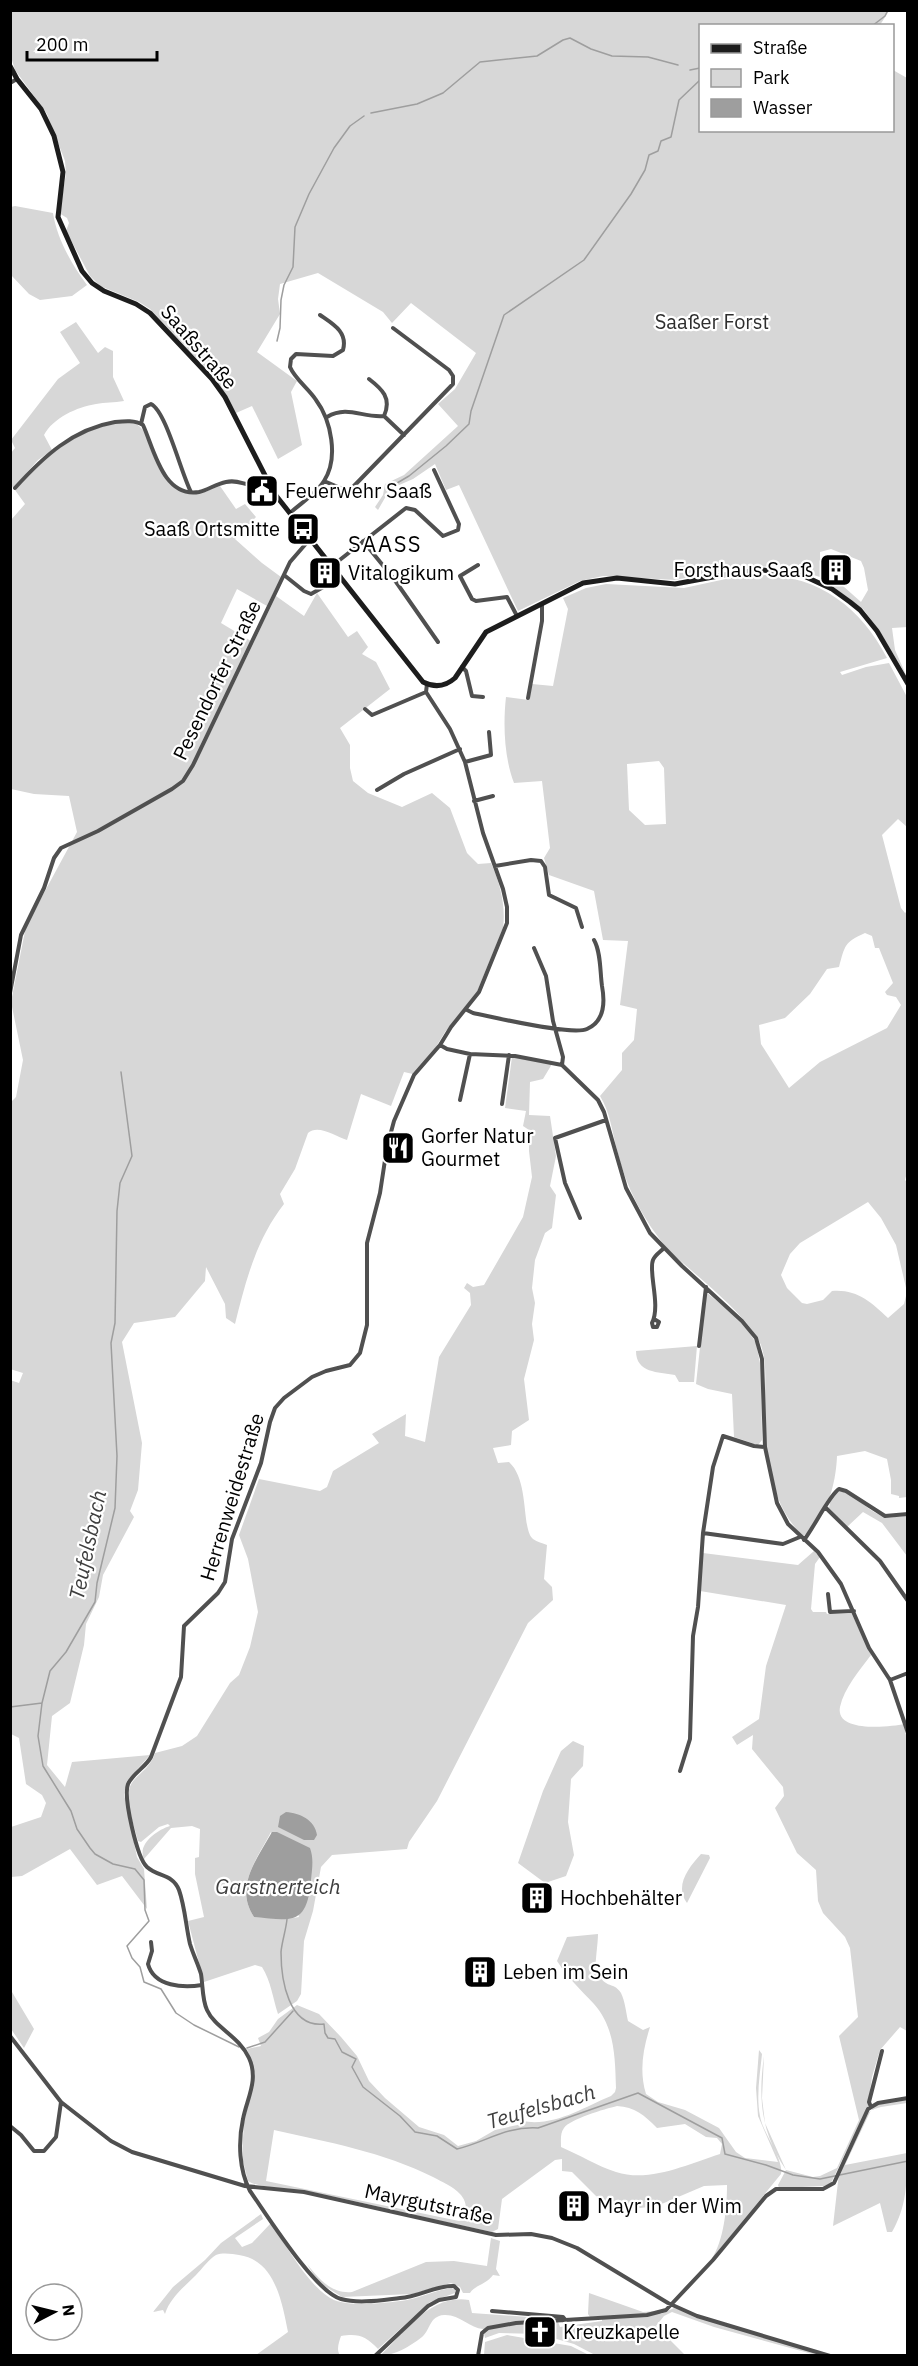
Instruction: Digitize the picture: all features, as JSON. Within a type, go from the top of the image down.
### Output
[{"type":"street","name":"Saaßstraße","points":[[10,66],[17,79],[41,109],[54,136],[63,172],[58,217],[82,270],[92,283],[104,291],[136,304],[150,313],[213,379],[225,397],[266,479],[417,676],[426,684]]},
{"type":"street","points":[[10,83],[17,79]]},
{"type":"street","points":[[290,513],[324,481],[330,460],[331,446],[327,417],[290,367],[291,359],[296,354],[333,356],[343,350],[345,341],[342,332],[320,315]]},
{"type":"street","points":[[324,481],[348,491],[451,388],[454,380],[449,370],[393,328]]},
{"type":"street","points":[[369,379],[386,396],[388,405],[384,416]]},
{"type":"street","points":[[191,492],[177,460],[163,417],[151,404],[145,407],[141,424],[163,471],[176,487],[191,492],[202,491],[230,481],[254,486],[266,479]]},
{"type":"street","points":[[327,417],[344,411],[369,416],[384,416],[404,435]]},
{"type":"street","points":[[15,488],[45,456],[74,436],[88,429],[114,422],[134,421],[141,424]]},
{"type":"street","points":[[332,566],[408,507],[415,510],[440,535],[446,536],[459,529],[459,524],[434,470]]},
{"type":"street","name":"Pesendorfer Straße","points":[[10,993],[21,935],[44,888],[54,858],[61,848],[144,805],[183,781],[198,755],[284,575],[295,554],[310,538]]},
{"type":"street","points":[[363,541],[394,579],[438,642]]},
{"type":"street","points":[[478,565],[462,572],[460,576],[472,599],[476,601],[507,597],[517,616]]},
{"type":"street","points":[[364,710],[372,715],[426,692],[426,684],[437,686],[446,684],[455,678],[486,632],[577,585],[600,579],[617,578],[675,584],[750,570],[790,573],[832,589],[860,610],[877,631],[908,684]]},
{"type":"street","points":[[284,575],[311,594],[341,577]]},
{"type":"street","points":[[528,698],[543,621],[542,603]]},
{"type":"street","points":[[462,668],[466,671],[472,696],[483,697]]},
{"type":"street","name":"Herrenweidestraße","points":[[248,2187],[241,2155],[241,2133],[254,2079],[253,2068],[242,2046],[209,2014],[179,1890],[170,1878],[151,1870],[141,1860],[127,1804],[127,1789],[131,1780],[144,1768],[151,1756],[178,1686],[183,1668],[184,1626],[218,1593],[225,1582],[234,1532],[261,1463],[275,1408],[284,1398],[312,1377],[350,1365],[360,1353],[367,1325],[367,1243],[380,1193],[392,1128],[414,1075],[467,1010],[482,986],[507,923],[505,897],[474,801],[465,762],[445,721],[426,692]]},
{"type":"street","points":[[465,762],[491,755],[489,732]]},
{"type":"street","points":[[377,790],[460,749]]},
{"type":"street","points":[[474,801],[493,796]]},
{"type":"street","points":[[495,867],[520,861],[541,861],[545,867],[549,895],[576,908],[582,927]]},
{"type":"street","points":[[467,1010],[472,1013],[555,1028],[577,1031],[588,1029],[604,1010],[598,953],[594,940]]},
{"type":"street","points":[[534,948],[546,976],[555,1028],[563,1057],[562,1065]]},
{"type":"street","points":[[440,1045],[447,1049],[470,1054],[509,1055],[562,1065],[598,1100],[630,1198],[650,1233],[663,1248],[742,1321],[756,1338],[760,1348],[765,1447],[777,1503],[788,1524],[818,1552],[834,1572],[854,1611],[869,1648],[890,1680],[908,1733]]},
{"type":"street","points":[[460,1100],[470,1054]]},
{"type":"street","points":[[502,1104],[509,1055]]},
{"type":"street","points":[[580,1218],[565,1183],[555,1138],[606,1120]]},
{"type":"street","points":[[654,1319],[656,1296],[652,1266],[654,1258],[663,1248]]},
{"type":"street","points":[[699,1346],[703,1293],[706,1287]]},
{"type":"street","points":[[680,1771],[690,1735],[693,1636],[713,1467],[723,1436],[754,1446],[765,1447]]},
{"type":"street","points":[[704,1533],[783,1544],[802,1539],[826,1509],[833,1493],[839,1489],[846,1491],[885,1516],[908,1514]]},
{"type":"street","points":[[826,1509],[880,1561],[908,1601]]},
{"type":"street","points":[[828,1594],[830,1612],[854,1611]]},
{"type":"street","points":[[890,1680],[908,1673]]},
{"type":"street","points":[[151,1942],[152,1951],[148,1964],[153,1974],[177,1987],[202,1985]]},
{"type":"street","name":"Mayrgutstraße","points":[[10,2036],[61,2102],[99,2133],[123,2148],[248,2187],[303,2192],[496,2235],[531,2234],[552,2238],[577,2248],[672,2305],[697,2316],[830,2355]]},
{"type":"street","points":[[871,2107],[869,2102],[882,2051]]},
{"type":"street","points":[[478,2355],[482,2333],[488,2328],[526,2321],[647,2316],[663,2312],[713,2260],[759,2202],[776,2189],[823,2189],[832,2185],[871,2107],[882,2102],[908,2098]]},
{"type":"street","points":[[10,2126],[34,2151],[44,2151],[56,2137],[61,2102]]},
{"type":"street","points":[[248,2187],[315,2282],[334,2297],[348,2300],[402,2298],[448,2286],[457,2288],[459,2292],[456,2296],[439,2300],[428,2307],[375,2355]]},
{"type":"street","points":[[492,2311],[563,2317],[566,2321]]},
{"type":"green space","name":"Saaßer Forst","points":[[11,11],[889,11],[881,24],[699,24],[699,132],[894,132],[894,71],[907,78],[908,627],[892,628],[895,650],[907,677],[879,630],[863,609],[828,583],[829,579],[843,586],[861,602],[868,590],[861,561],[831,549],[820,552],[820,577],[791,568],[772,566],[732,569],[675,580],[603,576],[580,581],[518,611],[459,485],[446,490],[435,464],[413,479],[390,489],[378,510],[375,507],[383,495],[385,484],[404,475],[458,426],[438,404],[455,389],[476,353],[411,303],[392,323],[383,312],[318,273],[280,284],[278,299],[280,314],[257,352],[297,381],[291,392],[302,445],[278,459],[252,406],[236,413],[215,378],[150,309],[100,286],[90,276],[66,231],[69,223],[67,218],[59,213],[66,174],[65,161],[47,114],[15,70],[11,57]]},
{"type":"green space","points":[[11,207],[53,213],[66,251],[87,285],[72,296],[40,300],[29,294],[11,275]]},
{"type":"green space","points":[[76,322],[98,353],[105,347],[113,351],[113,377],[124,401],[89,405],[53,423],[44,435],[52,450],[38,460],[13,488],[11,453],[15,448],[11,440],[58,379],[80,363],[60,332]]},
{"type":"green space","points":[[133,422],[143,430],[161,470],[178,489],[185,493],[197,494],[220,486],[236,509],[245,504],[256,517],[235,539],[281,577],[267,606],[237,589],[221,623],[251,641],[200,746],[203,748],[276,596],[304,616],[317,593],[348,637],[357,631],[368,647],[362,654],[376,662],[390,689],[340,728],[350,745],[350,768],[353,781],[368,793],[402,807],[432,793],[450,808],[467,853],[478,864],[491,863],[500,887],[504,911],[503,928],[477,992],[413,1074],[404,1072],[391,1106],[361,1094],[347,1140],[322,1130],[308,1133],[295,1169],[280,1194],[284,1204],[266,1232],[253,1261],[235,1324],[226,1318],[225,1304],[206,1267],[205,1281],[175,1317],[134,1323],[122,1342],[142,1443],[138,1490],[130,1511],[134,1517],[103,1575],[99,1597],[86,1624],[84,1645],[70,1703],[52,1716],[47,1765],[65,1787],[72,1762],[150,1755],[127,1781],[124,1794],[137,1857],[144,1869],[147,1909],[122,1876],[97,1885],[70,1849],[22,1876],[11,1877],[11,1827],[41,1817],[46,1803],[42,1795],[26,1784],[19,1738],[11,1734],[10,1380],[19,1383],[23,1373],[10,1369],[10,1103],[16,1097],[23,1060],[11,1002],[26,926],[77,832],[69,796],[34,794],[11,789],[11,520],[25,504],[15,490],[53,453],[82,434],[115,424]]},
{"type":"green space","points":[[762,575],[783,577],[802,581],[836,598],[865,624],[887,658],[840,672],[842,675],[866,667],[889,663],[907,697],[907,827],[898,819],[882,835],[901,908],[905,913],[908,910],[908,1168],[905,1180],[908,1183],[907,1497],[899,1498],[891,1494],[887,1459],[865,1451],[837,1456],[835,1478],[829,1500],[818,1521],[803,1536],[782,1507],[771,1472],[766,1435],[765,1365],[761,1345],[755,1334],[733,1308],[668,1250],[651,1227],[636,1203],[625,1177],[608,1115],[600,1096],[622,1070],[622,1053],[634,1040],[637,1009],[620,1005],[628,941],[603,940],[594,891],[549,875],[544,858],[550,848],[542,781],[514,783],[505,740],[506,697],[529,700],[532,684],[553,686],[568,609],[563,598],[586,588],[606,584],[684,588],[735,577]],"holes":[[[659,761],[664,768],[666,824],[645,825],[629,810],[627,764]],[[865,933],[872,936],[875,948],[879,948],[893,983],[885,992],[887,995],[896,997],[901,1005],[887,1028],[820,1062],[789,1088],[761,1044],[759,1025],[785,1018],[810,994],[827,969],[839,967],[846,945]],[[868,1202],[881,1218],[896,1245],[907,1292],[904,1304],[888,1318],[869,1302],[849,1292],[832,1291],[823,1300],[802,1303],[787,1288],[781,1275],[790,1254],[800,1243]]]},
{"type":"green space","points":[[512,1057],[552,1064],[543,1079],[530,1082],[529,1115],[550,1116],[556,1156],[550,1186],[556,1195],[552,1228],[545,1233],[535,1260],[532,1288],[535,1303],[532,1324],[534,1340],[524,1379],[529,1420],[512,1431],[511,1445],[493,1448],[498,1463],[509,1462],[516,1470],[523,1492],[529,1534],[533,1539],[547,1545],[544,1579],[552,1587],[553,1600],[528,1623],[437,1801],[409,1842],[407,1849],[332,1855],[321,1867],[313,1911],[304,1941],[301,1994],[297,2001],[278,2014],[270,1984],[262,1967],[255,1965],[204,1982],[188,1921],[204,1917],[195,1874],[195,1858],[199,1857],[200,1829],[192,1826],[171,1828],[144,1859],[143,1848],[146,1843],[154,1834],[170,1826],[168,1824],[159,1827],[141,1842],[138,1841],[128,1801],[130,1786],[149,1765],[155,1753],[182,1746],[197,1736],[230,1683],[239,1675],[250,1647],[258,1612],[248,1559],[239,1535],[259,1479],[320,1491],[327,1487],[333,1471],[379,1443],[372,1434],[406,1414],[405,1436],[425,1442],[439,1357],[471,1305],[470,1293],[464,1288],[467,1283],[473,1287],[484,1285],[523,1217],[532,1177],[529,1130],[523,1126],[526,1111],[505,1108]],"holes":[[[271,1832],[299,1917],[287,1919],[254,1917],[248,1906],[246,1895],[250,1873]]]},
{"type":"green space","points":[[706,1292],[733,1314],[756,1343],[761,1368],[762,1440],[758,1445],[734,1437],[732,1394],[696,1384]]},
{"type":"green space","points":[[697,1346],[694,1382],[679,1382],[675,1375],[649,1370],[640,1364],[636,1351]]},
{"type":"green space","points":[[838,1491],[851,1496],[881,1515],[907,1516],[907,1556],[882,1523],[863,1512],[847,1527],[829,1508],[831,1499]]},
{"type":"green space","points":[[814,1551],[820,1557],[815,1564],[811,1609],[813,1612],[826,1612],[827,1614],[852,1614],[871,1655],[845,1693],[840,1707],[841,1715],[854,1725],[876,1727],[904,1724],[906,1735],[907,2031],[900,2027],[880,2050],[872,2077],[868,2106],[831,2183],[824,2186],[779,2188],[778,2185],[786,2170],[813,2177],[837,2168],[859,2120],[839,2036],[858,2017],[850,1948],[845,1937],[823,1913],[818,1901],[816,1870],[797,1853],[775,1808],[784,1796],[783,1787],[752,1749],[753,1735],[737,1745],[732,1737],[759,1719],[766,1666],[786,1605],[700,1591],[703,1553],[798,1565]]},
{"type":"green space","points":[[573,1741],[584,1746],[583,1766],[571,1779],[568,1822],[574,1855],[566,1876],[545,1883],[518,1863],[543,1791],[561,1751]]},
{"type":"green space","points":[[701,1854],[709,1855],[710,1858],[687,1903],[683,1897],[683,1883],[688,1871]]},
{"type":"green space","points":[[598,1934],[596,1967],[599,1974],[605,1982],[621,1993],[628,2021],[643,2030],[650,2027],[643,2060],[646,2094],[658,2102],[685,2110],[719,2128],[736,2152],[745,2158],[778,2162],[758,2116],[756,2088],[759,2050],[762,2054],[758,2093],[760,2116],[779,2161],[781,2174],[711,2260],[722,2234],[727,2185],[704,2186],[657,2206],[623,2210],[596,2196],[572,2172],[562,2171],[562,2159],[555,2160],[502,2199],[498,2229],[492,2232],[307,2191],[268,2187],[248,2181],[243,2161],[243,2138],[255,2074],[247,2049],[261,2046],[258,2038],[269,2032],[278,2019],[297,2005],[319,2014],[341,2037],[357,2056],[369,2081],[385,2098],[419,2127],[444,2135],[458,2146],[476,2141],[495,2130],[522,2124],[522,2121],[557,2119],[611,2096],[616,2088],[615,2065],[610,2033],[606,2023],[594,2004],[557,1961],[567,1937]],"holes":[[[617,2106],[639,2112],[657,2128],[685,2124],[706,2137],[717,2138],[722,2144],[720,2154],[669,2171],[629,2175],[609,2170],[561,2147],[562,2132],[573,2121]],[[274,2130],[375,2154],[414,2168],[454,2189],[462,2197],[466,2206],[465,2220],[459,2221],[266,2181]]]},
{"type":"green space","points":[[12,1992],[34,2029],[24,2048],[11,2029]]},
{"type":"green space","points":[[764,2056],[762,2098],[765,2122],[763,2115],[761,2087]]},
{"type":"green space","points":[[907,2099],[907,2103],[872,2110],[877,2105]]},
{"type":"green space","points":[[871,2111],[845,2165],[907,2153],[903,2203],[892,2232],[887,2232],[880,2203],[833,2226],[839,2173]]},
{"type":"green space","points":[[765,2124],[786,2170],[771,2142]]},
{"type":"green space","points":[[261,2214],[263,2219],[235,2238],[242,2247],[252,2243],[271,2223],[307,2277],[334,2300],[360,2304],[380,2303],[407,2300],[452,2288],[455,2293],[430,2302],[378,2349],[361,2336],[341,2336],[338,2348],[340,2355],[256,2355],[288,2332],[283,2308],[269,2274],[261,2265],[239,2255],[225,2253],[216,2255],[178,2293],[165,2314],[163,2310],[153,2312],[173,2287],[221,2243]]},
{"type":"green space","points":[[491,2238],[500,2241],[496,2269],[500,2276],[493,2275],[470,2293],[463,2293],[460,2287],[451,2283],[412,2294],[342,2297],[318,2282],[307,2264],[321,2280],[332,2288],[352,2292],[426,2262],[454,2261],[487,2266]]},
{"type":"green space","points":[[589,2293],[643,2312],[658,2311],[661,2314],[674,2308],[824,2355],[816,2355],[714,2327],[672,2312],[664,2316],[656,2326],[685,2355],[595,2355],[574,2344],[539,2334],[499,2333],[485,2338],[483,2329],[455,2317],[444,2315],[435,2318],[425,2334],[412,2344],[396,2352],[380,2356],[419,2317],[442,2303],[469,2300],[472,2313],[557,2319],[560,2327],[602,2321],[602,2316],[590,2317],[588,2314]]},
{"type":"green space","points":[[507,2335],[571,2346],[589,2355],[484,2355],[485,2342]]},
{"type":"water","points":[[286,1812],[310,1821],[316,1830],[317,1835],[314,1840],[304,1840],[278,1827],[280,1816]]},
{"type":"water","name":"Garstnerteich","points":[[272,1832],[277,1832],[310,1848],[312,1856],[311,1880],[306,1905],[296,1917],[288,1919],[254,1917],[248,1906],[246,1895],[250,1873]]},
{"type":"waterway","points":[[875,24],[885,16],[888,10]]},
{"type":"waterway","points":[[371,113],[417,104],[443,93],[480,62],[537,56],[570,38],[591,49],[612,56],[648,57],[678,65]]},
{"type":"waterway","points":[[690,70],[699,68]]},
{"type":"waterway","points":[[392,486],[409,476],[469,424],[471,411],[504,315],[584,260],[631,194],[645,170],[649,155],[658,151],[661,141],[671,137],[679,100],[699,81]]},
{"type":"waterway","points":[[277,341],[284,285],[293,267],[295,227],[309,194],[334,148],[350,126],[364,116]]},
{"type":"waterway","name":"Teufelsbach","points":[[121,1072],[132,1156],[120,1183],[117,1211],[115,1323],[111,1343],[117,1456],[115,1508],[97,1583],[95,1602],[66,1652],[50,1671],[42,1703],[38,1736],[43,1766],[71,1811],[77,1829],[90,1848],[95,1854],[113,1864],[135,1869],[144,1880],[145,1910],[149,1921],[127,1946],[132,1958],[140,1967],[144,1982],[161,1989],[176,2013],[194,2025],[239,2047]]},
{"type":"waterway","points":[[10,1707],[42,1703]]},
{"type":"waterway","name":"Teufelsbach","points":[[287,1919],[281,1963],[285,1988],[295,2010],[302,2018],[312,2023],[324,2024],[328,2038],[335,2039],[342,2052],[356,2059],[352,2067],[363,2087],[400,2116],[415,2132],[437,2136],[457,2149],[516,2129],[538,2128],[638,2093],[722,2138],[725,2154],[793,2175],[820,2179],[908,2161]]},
{"type":"waterway","name":"Teufelsbach","points":[[247,2048],[265,2042],[293,2011]]},
{"type":"place","name":"Feuerwehr Saaß","points":[[262,491]]},
{"type":"place","name":"Saaß Ortsmitte","points":[[303,529]]},
{"type":"place","name":"Forsthaus Saaß","points":[[836,570]]},
{"type":"place","name":"Vitalogikum","points":[[325,573]]},
{"type":"place","name":"Gorfer Natur Gourmet","points":[[398,1148]]},
{"type":"place","name":"Hochbehälter","points":[[537,1898]]},
{"type":"place","name":"Leben im Sein","points":[[480,1972]]},
{"type":"place","name":"Mayr in der Wim","points":[[574,2206]]},
{"type":"place","name":"Kreuzkapelle","points":[[540,2332]]},
{"type":"district","name":"SAASS","points":[[385,544]]}]
